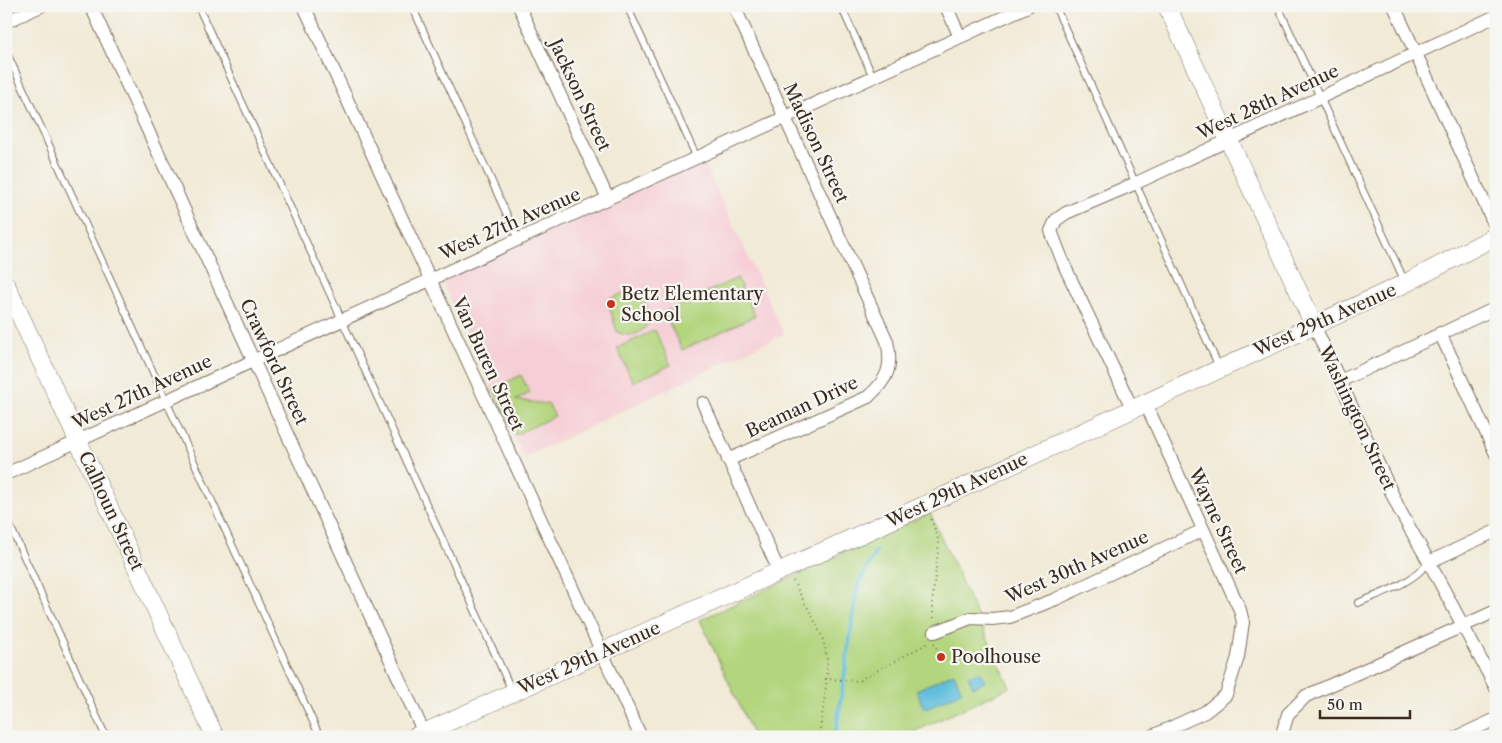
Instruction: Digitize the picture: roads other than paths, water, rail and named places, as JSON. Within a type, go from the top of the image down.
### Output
[{"type":"street","points":[[6,22],[41,6]]},
{"type":"street","name":"Crawford Street","points":[[91,6],[254,360],[420,735]]},
{"type":"street","name":"Van Buren Street","points":[[304,6],[641,737]]},
{"type":"street","name":"Jackson Street","points":[[519,6],[608,199]]},
{"type":"street","name":"Madison Street","points":[[734,6],[866,295]]},
{"type":"street","points":[[946,6],[960,37]]},
{"type":"street","name":"West 27th Avenue","points":[[6,474],[1028,6]]},
{"type":"street","name":"Washington Street","points":[[1167,6],[1400,511],[1496,688]]},
{"type":"street","points":[[1394,6],[1496,228]]},
{"type":"street","name":"West 28th Avenue","points":[[1056,220],[1066,213],[1134,184],[1496,16]]},
{"type":"street","name":"Wayne Street","points":[[1056,220],[1051,231],[1065,267],[1203,530],[1240,610],[1242,622],[1238,657],[1226,695],[1205,712],[1150,737]]},
{"type":"street","name":"West 29th Avenue","points":[[420,735],[1406,283],[1496,236]]},
{"type":"street","name":"Calhoun Street","points":[[6,285],[215,737]]},
{"type":"street","name":"Beaman Drive","points":[[728,460],[848,408],[868,397],[882,384],[889,370],[890,355],[887,340],[866,295]]},
{"type":"street","points":[[1340,381],[1496,308]]},
{"type":"street","points":[[1440,333],[1496,454]]},
{"type":"street","points":[[703,403],[728,460],[782,569]]},
{"type":"street","name":"West 30th Avenue","points":[[935,632],[970,618],[992,619],[1010,617],[1056,599],[1203,530]]},
{"type":"street","points":[[1429,562],[1496,531]]},
{"type":"street","points":[[1281,737],[1288,714],[1306,696],[1496,611]]},
{"type":"street","points":[[1457,737],[1496,719]]},
{"type":"lane","points":[[198,6],[512,692]]},
{"type":"lane","points":[[412,6],[518,239]]},
{"type":"lane","points":[[627,6],[697,158]]},
{"type":"lane","points":[[841,6],[873,77]]},
{"type":"lane","points":[[1055,6],[1219,368]]},
{"type":"lane","points":[[1278,6],[1406,283]]},
{"type":"lane","points":[[6,51],[320,737]]},
{"type":"lane","points":[[6,517],[106,737]]},
{"type":"lane","points":[[1358,603],[1402,584],[1421,572],[1429,562]]},
{"type":"water","points":[[980,671],[985,682],[973,687],[968,676]]},
{"type":"water","points":[[954,673],[962,692],[924,709],[916,690]]},
{"type":"waterway","points":[[835,737],[858,584],[876,551]]},
{"type":"place","name":"Betz Elementary School","points":[[611,304]]},
{"type":"place","name":"Poolhouse","points":[[941,657]]}]
